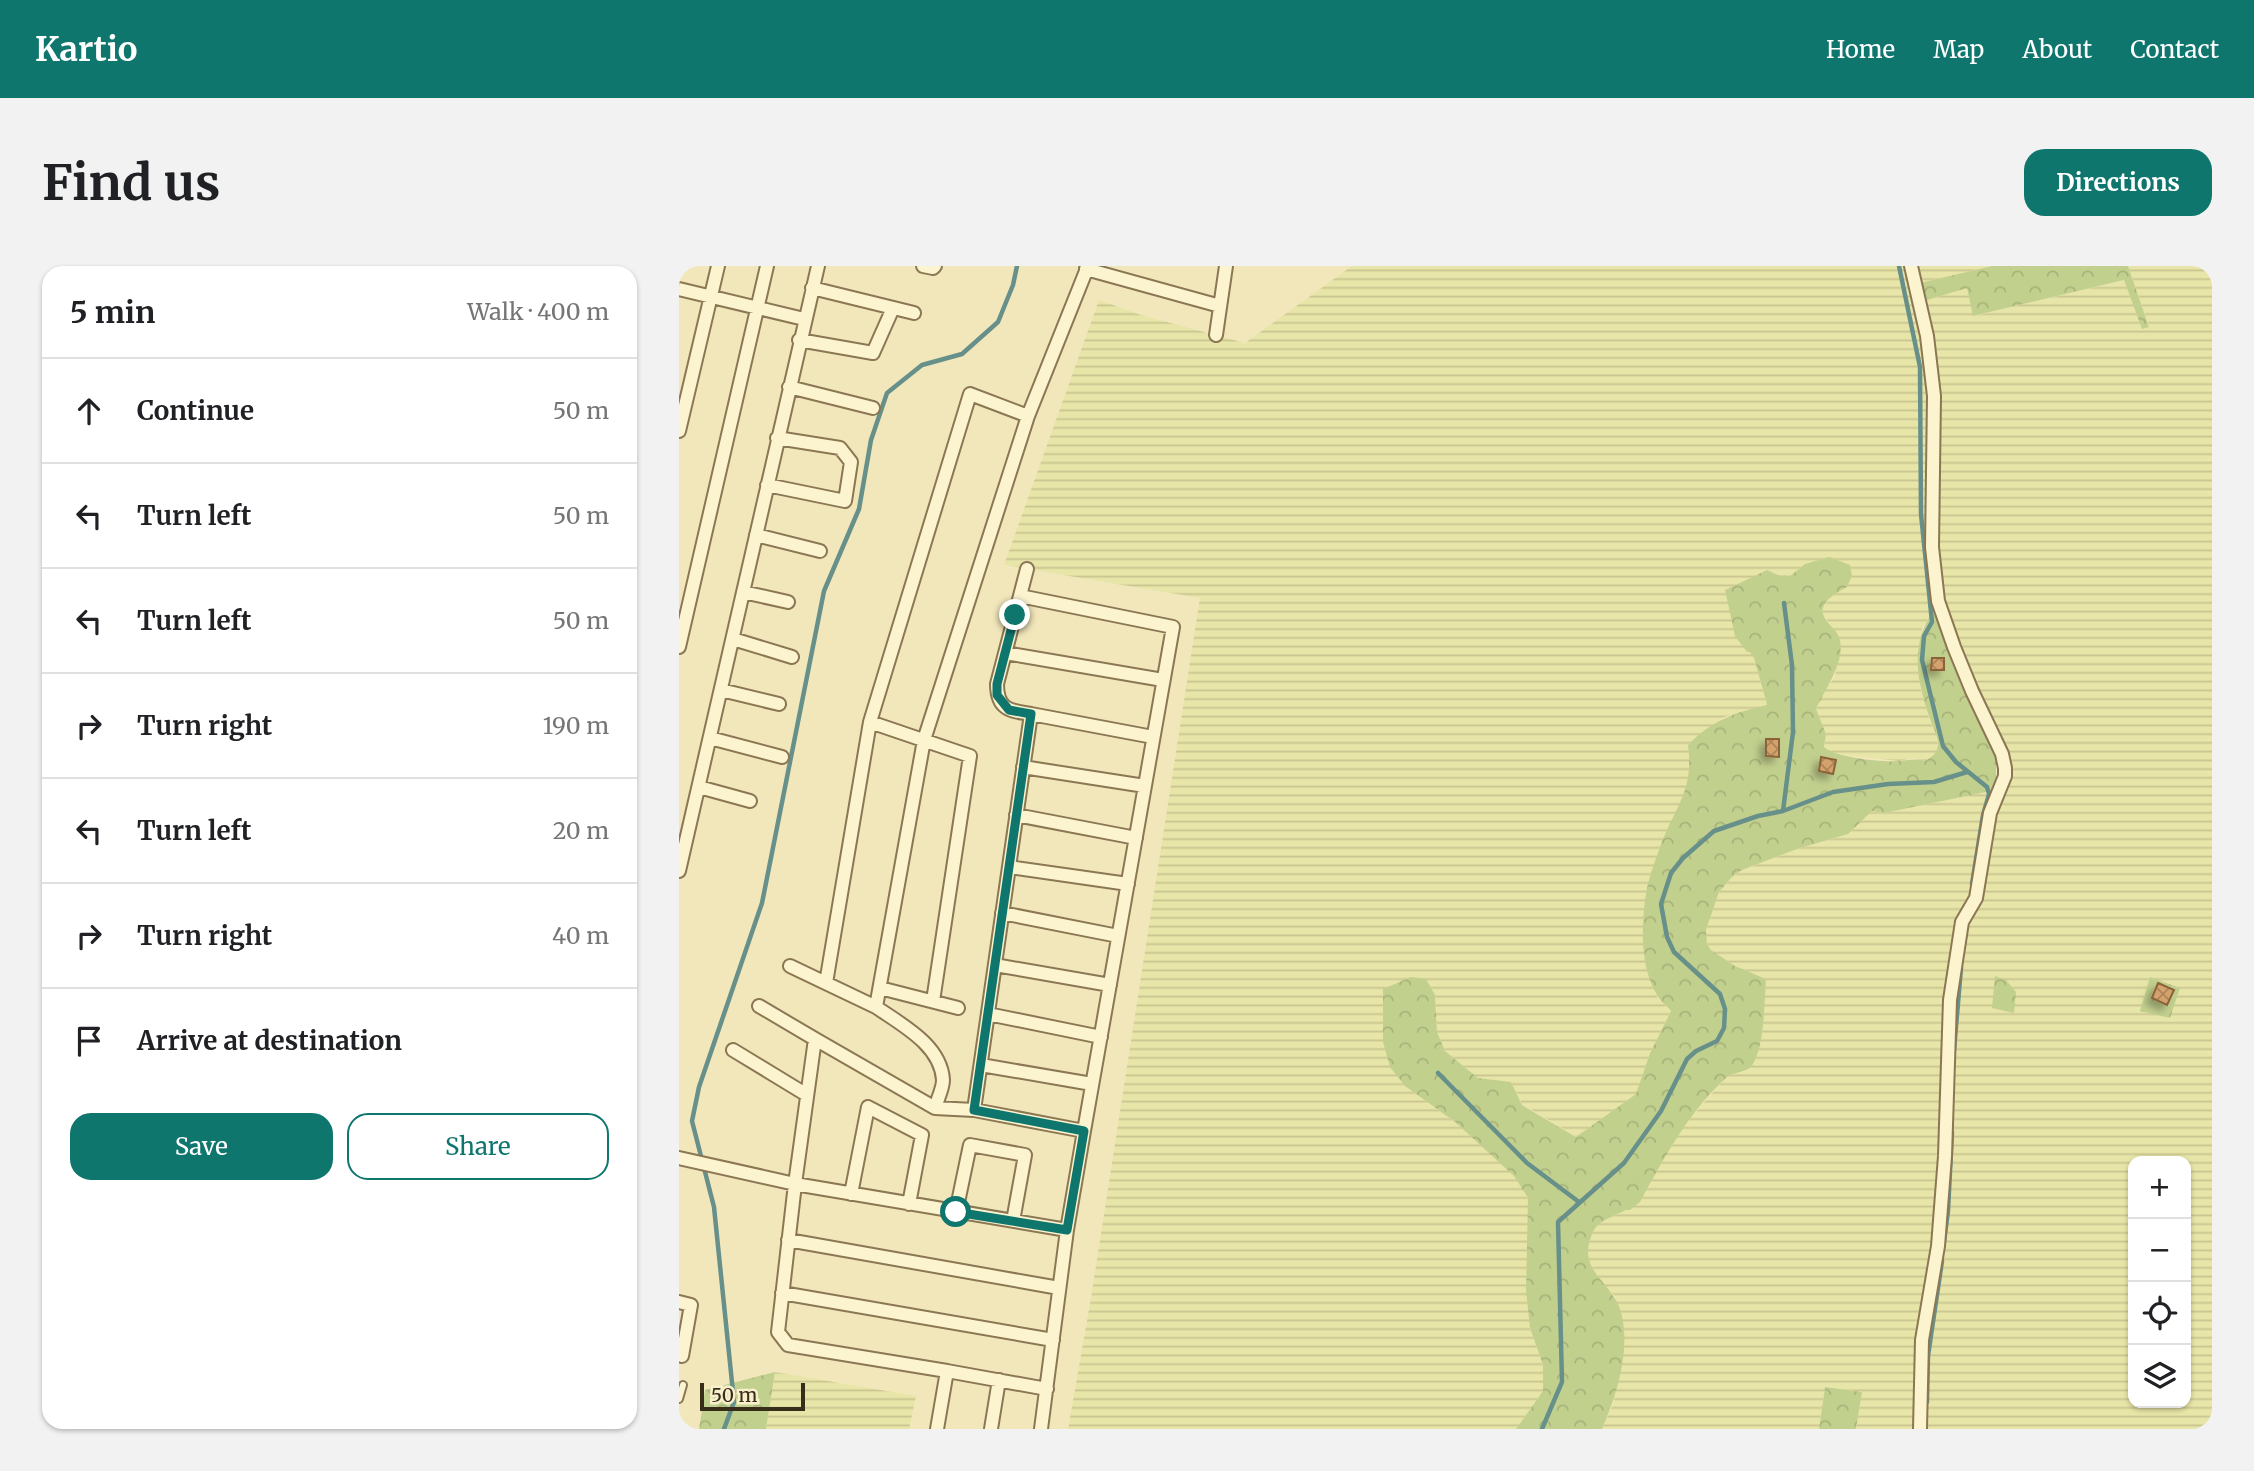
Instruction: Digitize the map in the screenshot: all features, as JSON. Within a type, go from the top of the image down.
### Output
[{"type":"street","points":[[679,431],[718,266]]},
{"type":"street","points":[[679,647],[767,266]]},
{"type":"street","points":[[679,871],[683,842],[699,787],[818,266]]},
{"type":"street","points":[[923,266],[935,266]]},
{"type":"street","points":[[1216,335],[1226,266]]},
{"type":"street","points":[[1911,266],[1927,336],[1933,386],[1932,547],[1938,601],[1972,691],[2002,754],[2005,768],[2005,776],[1990,813],[1976,898],[1962,922],[1954,976],[1938,1245],[1922,1340],[1920,1429]]},
{"type":"street","points":[[876,1007],[924,740],[1028,416],[1087,267],[1220,306]]},
{"type":"street","points":[[812,288],[914,313]]},
{"type":"street","points":[[679,289],[804,319]]},
{"type":"street","points":[[799,340],[873,353],[893,308]]},
{"type":"street","points":[[789,387],[873,408]]},
{"type":"street","points":[[826,983],[870,722],[970,394],[1028,416]]},
{"type":"street","points":[[767,485],[845,501],[851,462],[840,449],[777,438]]},
{"type":"street","points":[[756,535],[820,551]]},
{"type":"street","points":[[1027,569],[997,684],[997,695],[1009,710],[1153,737]]},
{"type":"street","points":[[743,592],[788,602]]},
{"type":"street","points":[[1020,596],[1173,627],[1067,1230],[1041,1429]]},
{"type":"street","points":[[733,639],[792,657]]},
{"type":"street","points":[[1005,653],[1163,680]]},
{"type":"street","points":[[721,690],[779,704]]},
{"type":"street","points":[[974,1110],[1031,714]]},
{"type":"street","points":[[870,722],[970,756],[933,1001]]},
{"type":"street","points":[[710,738],[782,757]]},
{"type":"street","points":[[1023,767],[1145,786]]},
{"type":"street","points":[[699,787],[750,801]]},
{"type":"street","points":[[1016,815],[1136,838]]},
{"type":"street","points":[[1009,867],[1128,884]]},
{"type":"street","points":[[1002,914],[1118,936]]},
{"type":"street","points":[[790,965],[876,1007],[924,1040],[939,1066],[943,1081],[935,1108]]},
{"type":"street","points":[[995,965],[1110,985]]},
{"type":"street","points":[[880,988],[958,1008]]},
{"type":"street","points":[[759,1006],[935,1108],[974,1110],[1084,1131]]},
{"type":"street","points":[[988,1014],[1101,1037]]},
{"type":"street","points":[[815,1039],[778,1332],[788,1345],[1047,1388]]},
{"type":"street","points":[[733,1050],[807,1095]]},
{"type":"street","points":[[981,1065],[1092,1084]]},
{"type":"street","points":[[851,1194],[868,1107],[922,1135],[909,1204]]},
{"type":"street","points":[[956,1212],[970,1144],[1025,1155],[1013,1221]]},
{"type":"street","points":[[685,1159],[795,1184],[1067,1230]]},
{"type":"street","points":[[788,1240],[1059,1288]]},
{"type":"street","points":[[782,1293],[1053,1339]]},
{"type":"street","points":[[679,1302],[691,1305],[682,1356],[679,1355]]},
{"type":"street","points":[[937,1429],[947,1371]]},
{"type":"street","points":[[991,1429],[999,1380]]},
{"type":"lane","points":[[679,1399],[683,1385]]},
{"type":"shaded area","points":[[1352,266],[1905,266],[1924,355],[1928,394],[1934,610],[1922,628],[1920,687],[1937,735],[1938,747],[1936,753],[1926,761],[1913,758],[1899,761],[1835,754],[1824,747],[1826,734],[1816,709],[1835,676],[1840,649],[1839,637],[1823,614],[1823,608],[1831,596],[1847,587],[1805,564],[1790,576],[1767,570],[1725,590],[1729,606],[1754,658],[1767,706],[1724,717],[1688,745],[1691,767],[1687,790],[1661,846],[1657,997],[1671,1011],[1650,1053],[1637,1094],[1577,1137],[1522,1104],[1511,1082],[1478,1078],[1445,1051],[1437,1032],[1435,995],[1405,1086],[1455,1122],[1515,1176],[1528,1198],[1530,1328],[1543,1365],[1543,1391],[1516,1429],[1068,1429],[1091,1298],[1200,598],[1004,565],[1099,300],[1141,315],[1245,343]]},
{"type":"shaded area","points":[[1915,266],[1992,266],[1920,283]]},
{"type":"shaded area","points":[[2128,266],[2212,266],[2212,1429],[1924,1429],[1925,1381],[1957,982],[1965,922],[2009,774],[1944,603],[1938,568],[1939,416],[1924,301],[1967,288],[1974,316],[2125,280],[2142,328],[2149,326]]},
{"type":"shaded area","points":[[1991,791],[1984,814],[1971,899],[1959,919],[1941,1156],[1915,1429],[1856,1429],[1862,1392],[1825,1387],[1819,1429],[1602,1429],[1614,1402],[1616,1297],[1606,1288],[1587,1260],[1592,1233],[1599,1223],[1626,1210],[1687,1122],[1727,1076],[1745,1071],[1766,979],[1735,966],[1711,950],[1707,944],[1706,930],[1719,892],[1732,877],[1743,870],[1797,849],[1848,834],[1872,811],[1884,813]]},
{"type":"shaded area","points":[[775,1372],[916,1396],[909,1429],[766,1429]]},
{"type":"green space","points":[[1992,266],[2128,266],[2149,327],[2142,329],[2124,280],[1973,316],[1967,288],[1924,301],[1920,283]]},
{"type":"green space","points":[[1829,557],[1850,565],[1852,576],[1847,587],[1830,598],[1823,608],[1824,616],[1839,637],[1841,646],[1838,665],[1816,709],[1826,734],[1824,747],[1848,756],[1882,761],[1926,761],[1935,753],[1937,738],[1922,691],[1918,663],[1921,636],[1934,610],[1969,701],[1996,757],[1996,780],[1991,791],[1884,813],[1872,811],[1848,834],[1797,849],[1742,870],[1719,892],[1706,930],[1707,944],[1711,950],[1735,966],[1766,979],[1763,1023],[1757,1055],[1750,1067],[1728,1076],[1699,1106],[1640,1202],[1630,1210],[1601,1223],[1592,1234],[1588,1254],[1590,1262],[1620,1309],[1624,1339],[1621,1370],[1602,1429],[1516,1429],[1543,1391],[1543,1365],[1530,1328],[1526,1290],[1528,1198],[1514,1176],[1455,1122],[1405,1086],[1390,1067],[1383,1042],[1383,989],[1411,977],[1426,979],[1435,995],[1437,1032],[1445,1051],[1478,1078],[1511,1082],[1522,1105],[1576,1137],[1636,1094],[1650,1053],[1671,1011],[1658,997],[1647,972],[1643,919],[1652,870],[1686,787],[1688,745],[1706,729],[1724,719],[1767,705],[1754,658],[1735,636],[1725,590],[1767,570],[1790,576],[1805,564]]},
{"type":"green space","points":[[1995,976],[2006,980],[2016,992],[2014,1013],[1992,1008]]},
{"type":"green space","points":[[2150,977],[2180,988],[2170,1018],[2140,1011]]},
{"type":"green space","points":[[775,1372],[766,1429],[699,1429],[705,1390]]},
{"type":"green space","points":[[1825,1387],[1862,1392],[1856,1429],[1819,1429]]},
{"type":"building","points":[[1932,658],[1944,658],[1944,670],[1931,670]]},
{"type":"building","points":[[1766,739],[1779,739],[1779,757],[1766,756]]},
{"type":"building","points":[[1821,757],[1836,760],[1833,774],[1819,771]]},
{"type":"building","points":[[2158,983],[2174,990],[2167,1005],[2152,998]]},
{"type":"waterway","points":[[724,1429],[734,1402],[714,1207],[692,1121],[699,1087],[762,903],[824,591],[859,509],[871,440],[887,393],[922,365],[962,354],[998,322],[1013,285],[1017,266]]},
{"type":"waterway","points":[[1899,266],[1920,367],[1921,514],[1932,622],[1924,636],[1922,660],[1943,746],[1956,762],[1987,787],[1989,794],[1972,884]]},
{"type":"waterway","points":[[1783,811],[1793,732],[1792,665],[1784,603]]},
{"type":"waterway","points":[[1542,1429],[1562,1382],[1558,1222],[1624,1163],[1661,1111],[1687,1059],[1696,1051],[1717,1041],[1724,1028],[1725,1009],[1720,994],[1674,952],[1667,937],[1661,904],[1671,873],[1683,858],[1714,831],[1758,816],[1783,811],[1833,792],[1888,784],[1934,782],[1967,772]]},
{"type":"waterway","points":[[1954,1050],[1961,968]]},
{"type":"waterway","points":[[1438,1073],[1527,1163],[1579,1202]]},
{"type":"waterway","points":[[1944,1242],[1952,1132]]},
{"type":"waterway","points":[[1927,1402],[1928,1356],[1942,1261]]},
{"type":"route","points":[[956,1212],[1067,1230],[1084,1131],[974,1110],[1031,714],[1009,710],[1003,706],[997,695],[997,684],[1015,615]]}]
